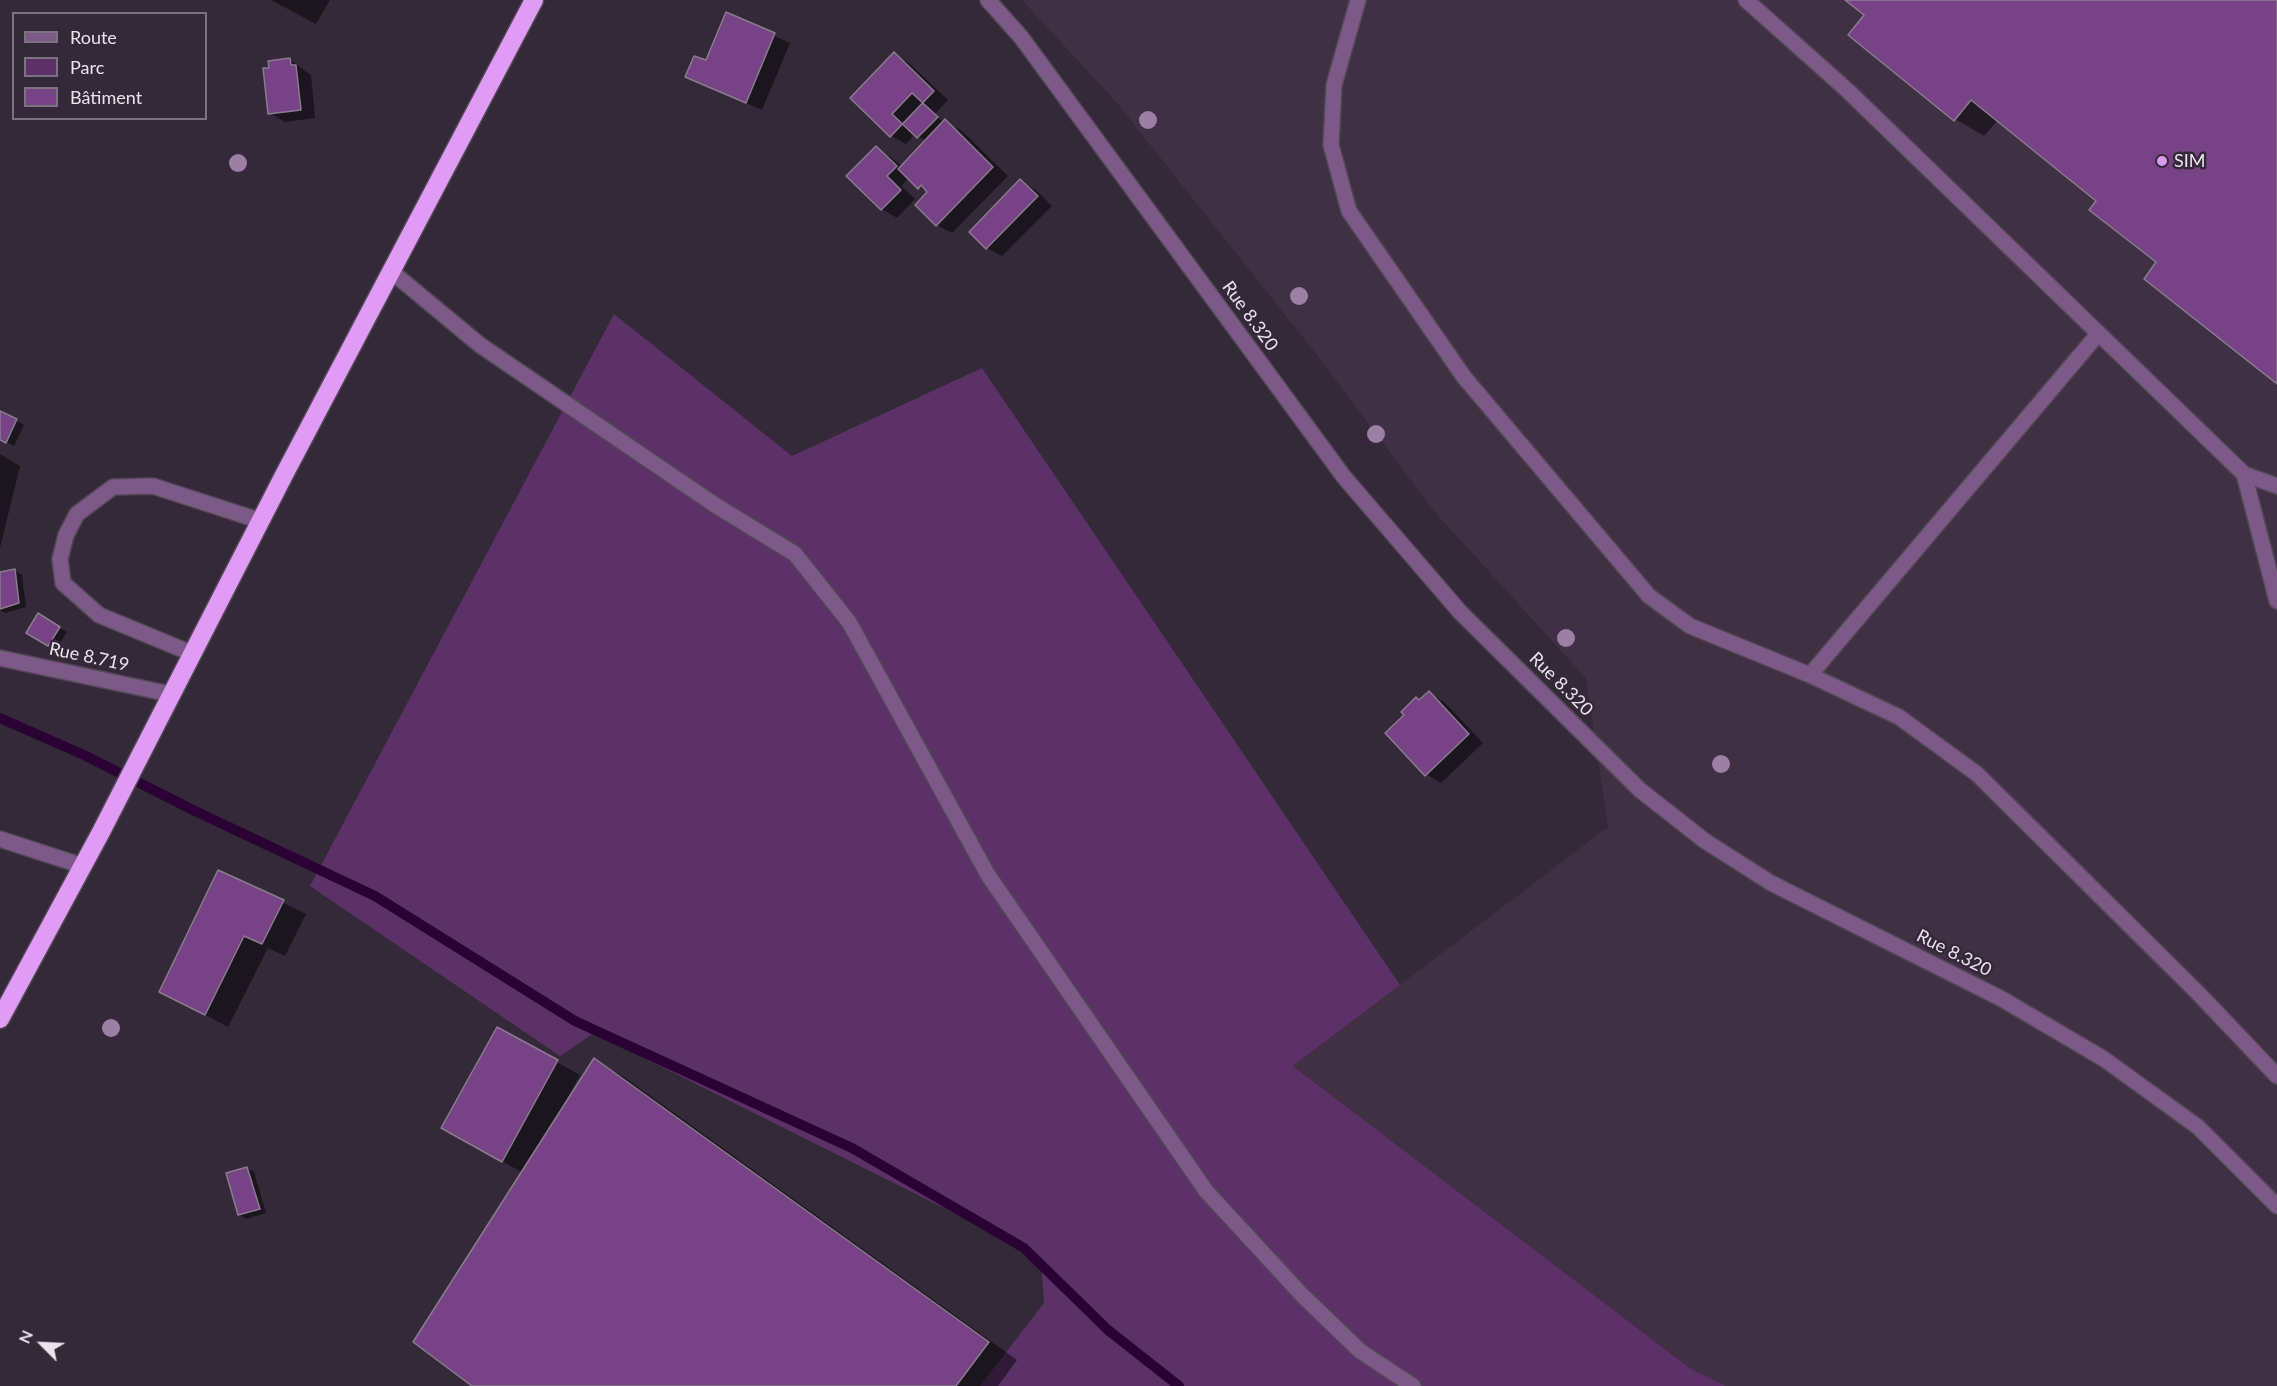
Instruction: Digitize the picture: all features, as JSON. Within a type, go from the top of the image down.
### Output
[{"type":"highway","points":[[0,1019],[106,821],[170,694],[392,272],[528,3]]},
{"type":"street","name":"Rue 8.320","points":[[988,0],[1021,37],[1344,477],[1460,612],[1640,790],[1705,841],[1771,883],[2002,999],[2104,1059],[2198,1127],[2277,1206]]},
{"type":"street","points":[[1358,0],[1334,85],[1331,146],[1349,211],[1464,377],[1649,596],[1690,626],[1810,675],[1899,717],[1977,774],[2191,986],[2277,1076]]},
{"type":"street","points":[[1746,0],[1847,90],[2244,474],[2277,486]]},
{"type":"street","points":[[392,272],[480,345],[715,505],[795,554],[849,622],[988,875],[1206,1191],[1302,1295],[1360,1351],[1413,1386]]},
{"type":"street","points":[[1810,675],[2098,334]]},
{"type":"street","points":[[2244,474],[2277,602]]},
{"type":"street","points":[[192,653],[99,615],[63,583],[60,559],[66,535],[77,514],[113,487],[153,486],[261,521]]},
{"type":"street","name":"Rue 8.719","points":[[0,658],[170,694]]},
{"type":"street","points":[[0,839],[82,866]]},
{"type":"shaded area","points":[[1022,0],[2277,0],[2277,1386],[1726,1386],[1691,1369],[1293,1066],[1608,827],[1586,678],[1432,509],[1316,354],[1117,103]]},
{"type":"green space","points":[[614,314],[792,456],[982,368],[1400,985],[1293,1066],[1691,1369],[1726,1386],[980,1386],[1044,1303],[1041,1262],[1024,1248],[594,1033],[560,1056],[310,886]]},
{"type":"building","name":"SIM","points":[[1845,0],[2277,0],[2277,384],[2144,279],[2156,262],[2089,210],[2096,201],[1971,100],[1954,121],[1848,35],[1864,15]]},
{"type":"building","points":[[726,12],[775,33],[746,103],[685,77],[694,56],[706,60]]},
{"type":"building","points":[[894,52],[934,91],[890,137],[850,98]]},
{"type":"building","points":[[290,58],[291,65],[296,65],[301,110],[268,114],[263,68],[269,68],[268,61]]},
{"type":"building","points":[[912,93],[938,117],[917,138],[892,114]]},
{"type":"building","points":[[945,119],[993,167],[936,226],[915,205],[927,192],[921,185],[918,189],[898,169]]},
{"type":"building","points":[[876,146],[897,166],[887,176],[901,190],[881,210],[846,176]]},
{"type":"building","points":[[1020,179],[1038,196],[986,249],[969,232]]},
{"type":"building","points":[[0,411],[17,419],[6,443],[0,440]]},
{"type":"building","points":[[15,569],[19,603],[0,609],[0,572]]},
{"type":"building","points":[[38,613],[60,627],[48,646],[26,633]]},
{"type":"building","points":[[1429,691],[1469,734],[1425,776],[1385,733],[1404,715],[1401,712],[1416,697],[1419,700]]},
{"type":"building","points":[[218,870],[284,900],[262,944],[244,936],[205,1015],[159,992]]},
{"type":"building","points":[[497,1027],[558,1060],[502,1162],[441,1128]]},
{"type":"building","points":[[594,1058],[989,1342],[956,1386],[472,1386],[413,1342]]},
{"type":"building","points":[[247,1167],[260,1209],[238,1215],[226,1173]]},
{"type":"waterway","points":[[0,718],[84,755],[195,811],[375,896],[575,1021],[852,1148],[1024,1248],[1108,1330],[1179,1386]]},
{"type":"place","name":"SIM","points":[[2162,161]]}]
